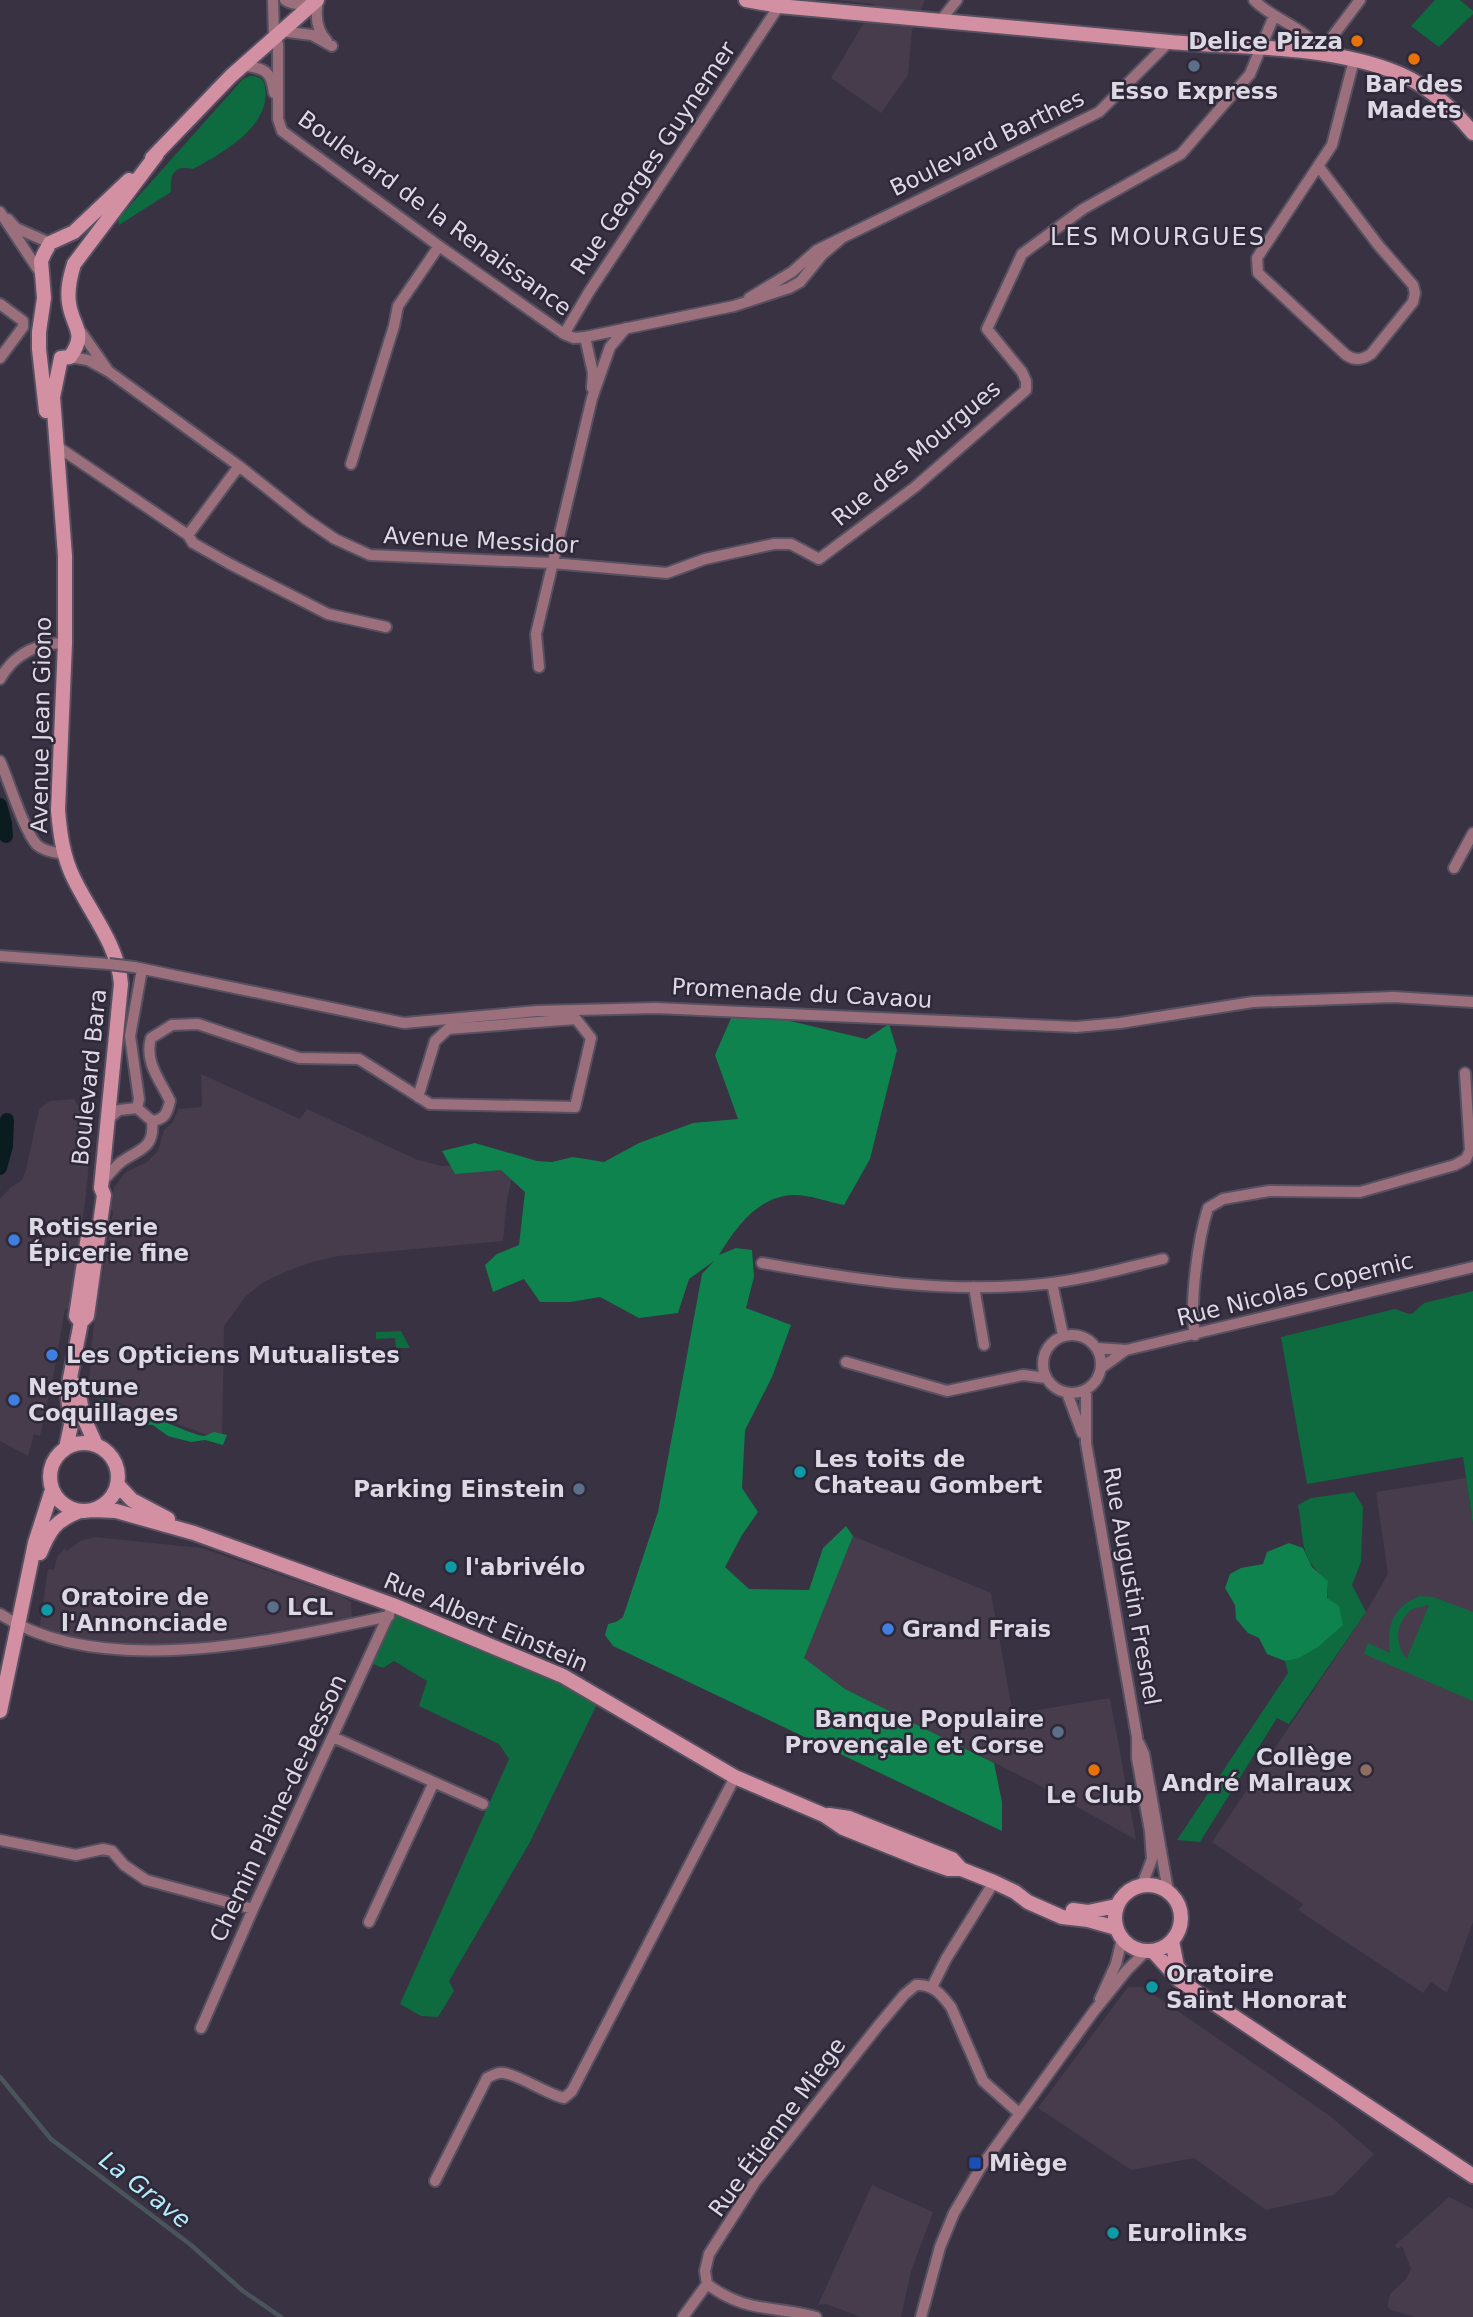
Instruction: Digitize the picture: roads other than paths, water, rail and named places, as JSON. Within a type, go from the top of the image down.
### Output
[{"type":"street","points":[[273,0],[278,44],[278,106]]},
{"type":"street","points":[[285,0],[299,4],[317,0]]},
{"type":"street","points":[[277,33],[312,35],[332,46],[320,34],[317,0]]},
{"type":"street","points":[[54,242],[74,232],[157,153],[242,65],[317,0]]},
{"type":"street","points":[[746,0],[779,6],[1321,54],[1354,60],[1392,71],[1423,86],[1453,110],[1473,133]]},
{"type":"street","points":[[941,20],[957,0]]},
{"type":"street","points":[[1254,0],[1274,16],[1314,40],[1321,54]]},
{"type":"street","points":[[1321,54],[1360,0]]},
{"type":"street","name":"Rue Georges Guynemer","points":[[564,334],[779,6]]},
{"type":"street","points":[[1262,49],[1274,16]]},
{"type":"street","name":"Boulevard Barthes","points":[[585,337],[734,306],[761,299],[800,282],[822,255],[842,238],[1099,112],[1168,42]]},
{"type":"street","name":"Rue des Mourgues","points":[[819,559],[915,487],[1026,390],[1023,372],[986,329],[1022,254],[1083,209],[1181,154],[1250,74],[1262,49]]},
{"type":"street","points":[[1319,167],[1379,246],[1413,285],[1415,293],[1413,302],[1364,359],[1352,359],[1346,355],[1258,273],[1257,258],[1332,145],[1354,60]]},
{"type":"street","name":"Boulevard de la Renaissance","points":[[242,65],[261,68],[272,80],[282,131],[564,334],[574,338],[585,337]]},
{"type":"street","points":[[79,329],[69,304],[68,284],[74,264],[157,153]]},
{"type":"street","points":[[0,211],[16,228],[71,251],[74,264]]},
{"type":"street","points":[[0,211],[43,277]]},
{"type":"street","name":"Avenue Jean Giono","points":[[54,242],[41,261],[44,298],[39,349],[55,475],[62,508]]},
{"type":"street","points":[[351,464],[398,306],[439,246]]},
{"type":"street","points":[[0,304],[23,321],[23,327],[0,358]]},
{"type":"street","points":[[539,667],[536,634],[592,398],[610,347],[627,328]]},
{"type":"street","name":"Avenue Messidor","points":[[79,329],[108,371]]},
{"type":"street","name":"Avenue Jean Giono","points":[[79,329],[79,340],[65,357],[54,397],[65,556],[65,643],[58,810],[64,854],[74,879],[126,968]]},
{"type":"street","points":[[585,337],[593,373],[592,398]]},
{"type":"street","points":[[39,349],[51,356],[65,357]]},
{"type":"street","name":"Avenue Messidor","points":[[65,357],[88,360],[108,371],[335,539],[370,555],[552,563],[667,573],[705,559],[774,544],[791,544],[819,559]]},
{"type":"street","points":[[58,447],[188,535],[193,543],[230,564],[328,614],[386,627]]},
{"type":"street","points":[[188,535],[239,466]]},
{"type":"street","points":[[0,679],[19,657],[38,645],[65,643]]},
{"type":"street","points":[[0,761],[37,844],[49,852],[64,854]]},
{"type":"street","points":[[1454,868],[1473,833]]},
{"type":"street","name":"Promenade du Cavaou","points":[[0,956],[126,968],[335,1007],[404,1023],[537,1011],[656,1008],[1076,1027],[1120,1023],[1253,1002],[1394,997],[1473,1002]]},
{"type":"street","points":[[126,968],[130,1036],[139,1099],[137,1108]]},
{"type":"street","name":"Boulevard Bara","points":[[66,1448],[71,1425],[68,1397],[70,1378],[81,1322],[87,1316],[104,1195],[101,1185],[107,1120],[120,999],[126,968]]},
{"type":"street","points":[[152,1122],[163,1119],[170,1101],[150,1063],[148,1051],[151,1038],[172,1025],[198,1024],[299,1058],[359,1059],[418,1097],[430,1104],[456,1106],[575,1107],[591,1038],[576,1019],[448,1029],[435,1041],[418,1097]]},
{"type":"street","points":[[1195,1335],[1192,1318],[1208,1208],[1223,1199],[1269,1191],[1360,1192],[1455,1165],[1466,1159],[1470,1150],[1465,1073]]},
{"type":"street","points":[[107,1120],[119,1111],[137,1108]]},
{"type":"street","points":[[101,1185],[120,1163],[142,1151],[153,1133],[152,1122],[137,1108]]},
{"type":"street","points":[[762,1263],[894,1284],[974,1287],[1052,1283],[1163,1259]]},
{"type":"street","name":"Rue Nicolas Copernic","points":[[1097,1349],[1126,1350],[1195,1335],[1473,1267]]},
{"type":"street","points":[[1052,1283],[1063,1335]]},
{"type":"street","points":[[974,1287],[984,1345]]},
{"type":"street","points":[[1063,1335],[1083,1336],[1097,1349],[1101,1368],[1098,1377],[1086,1390],[1067,1393],[1058,1390],[1046,1378],[1042,1361],[1047,1346],[1063,1335]]},
{"type":"street","name":"Rue Nicolas Copernic","points":[[1101,1368],[1126,1350]]},
{"type":"street","points":[[1023,1375],[1042,1361]]},
{"type":"street","points":[[846,1363],[947,1391],[1023,1375],[1046,1378]]},
{"type":"street","points":[[70,1378],[79,1395],[83,1416],[96,1445]]},
{"type":"street","name":"Rue Augustin Fresnel","points":[[1086,1390],[1086,1443],[1137,1737],[1137,1758],[1150,1831],[1152,1859],[1142,1885]]},
{"type":"street","name":"Rue Augustin Fresnel","points":[[1067,1393],[1086,1443]]},
{"type":"street","points":[[0,1711],[35,1543],[52,1490],[50,1471],[53,1462],[66,1448],[75,1444],[96,1445],[106,1451],[117,1470],[117,1484],[112,1496],[104,1504],[58,1522],[51,1530],[28,1581]]},
{"type":"street","name":"Rue Albert Einstein","points":[[117,1484],[132,1500],[194,1532],[563,1676],[735,1777],[824,1815],[849,1818],[952,1859],[961,1869],[994,1882],[1028,1902],[1062,1917],[1088,1920],[1119,1933]]},
{"type":"street","points":[[52,1490],[58,1500],[68,1508],[87,1510]]},
{"type":"street","name":"Rue Albert Einstein","points":[[87,1510],[116,1511],[194,1532]]},
{"type":"street","points":[[0,1614],[18,1626],[46,1637],[95,1646],[167,1651],[294,1635],[391,1611]]},
{"type":"street","name":"Chemin Plaine-de-Besson","points":[[201,2028],[391,1611]]},
{"type":"street","name":"Rue Augustin Fresnel","points":[[1137,1737],[1144,1754],[1168,1891]]},
{"type":"street","points":[[333,1738],[483,1804]]},
{"type":"street","points":[[435,2180],[487,2078],[496,2073],[506,2073],[550,2094],[565,2098],[572,2091],[735,1777]]},
{"type":"street","points":[[369,1922],[434,1782]]},
{"type":"street","points":[[0,1840],[76,1855],[103,1849],[113,1852],[124,1865],[146,1880],[253,1909]]},
{"type":"street","points":[[994,1882],[946,1959],[932,1987],[951,2007],[982,2081],[1019,2113]]},
{"type":"street","points":[[921,2317],[932,2271],[954,2213],[981,2167],[1094,2011],[1127,1970],[1150,1951],[1172,1941],[1181,1917],[1178,1903],[1168,1891],[1151,1884],[1142,1885],[1129,1890],[1116,1906],[1114,1917],[1119,1933],[1116,1964],[1094,2011]]},
{"type":"street","name":"Rue Albert Einstein","points":[[1015,1892],[1030,1893],[1078,1912],[1116,1906]]},
{"type":"street","points":[[1119,1933],[1133,1948],[1150,1951],[1179,1980],[1473,2176]]},
{"type":"street","points":[[1172,1941],[1177,1966],[1196,1991]]},
{"type":"street","name":"Rue Étienne Miege","points":[[682,2317],[707,2284],[705,2271],[709,2254],[755,2182],[904,1995],[916,1985],[925,1984],[932,1987]]},
{"type":"street","points":[[707,2284],[720,2294],[747,2306],[816,2317]]},
{"type":"waterway","points":[[0,805],[6,836]]},
{"type":"waterway","points":[[0,1168],[6,1146],[7,1120]]},
{"type":"waterway","name":"La Grave","points":[[0,2077],[51,2139],[191,2245],[243,2291],[281,2317]]},
{"type":"place","name":"Delice Pizza","points":[[1357,41]]},
{"type":"place","name":"Bar des Madets","points":[[1414,59]]},
{"type":"place","name":"Esso Express","points":[[1194,66]]},
{"type":"place","name":"Rotisserie Épicerie fine","points":[[14,1240]]},
{"type":"place","name":"Les Opticiens Mutualistes","points":[[52,1355]]},
{"type":"place","name":"Neptune Coquillages","points":[[14,1400]]},
{"type":"place","name":"Les toits de Chateau Gombert","points":[[800,1472]]},
{"type":"place","name":"Parking Einstein","points":[[579,1489]]},
{"type":"place","name":"l'abrivélo","points":[[451,1567]]},
{"type":"place","name":"LCL","points":[[273,1607]]},
{"type":"place","name":"Oratoire de l'Annonciade","points":[[47,1610]]},
{"type":"place","name":"Grand Frais","points":[[888,1629]]},
{"type":"place","name":"Banque Populaire Provençale et Corse","points":[[1058,1732]]},
{"type":"place","name":"Le Club","points":[[1094,1770]]},
{"type":"place","name":"Collège André Malraux","points":[[1366,1770]]},
{"type":"place","name":"Oratoire Saint Honorat","points":[[1152,1987]]},
{"type":"place","name":"Miège","points":[[975,2163]]},
{"type":"place","name":"Eurolinks","points":[[1113,2233]]},
{"type":"district","name":"LES MOURGUES","points":[[1158,237]]}]
